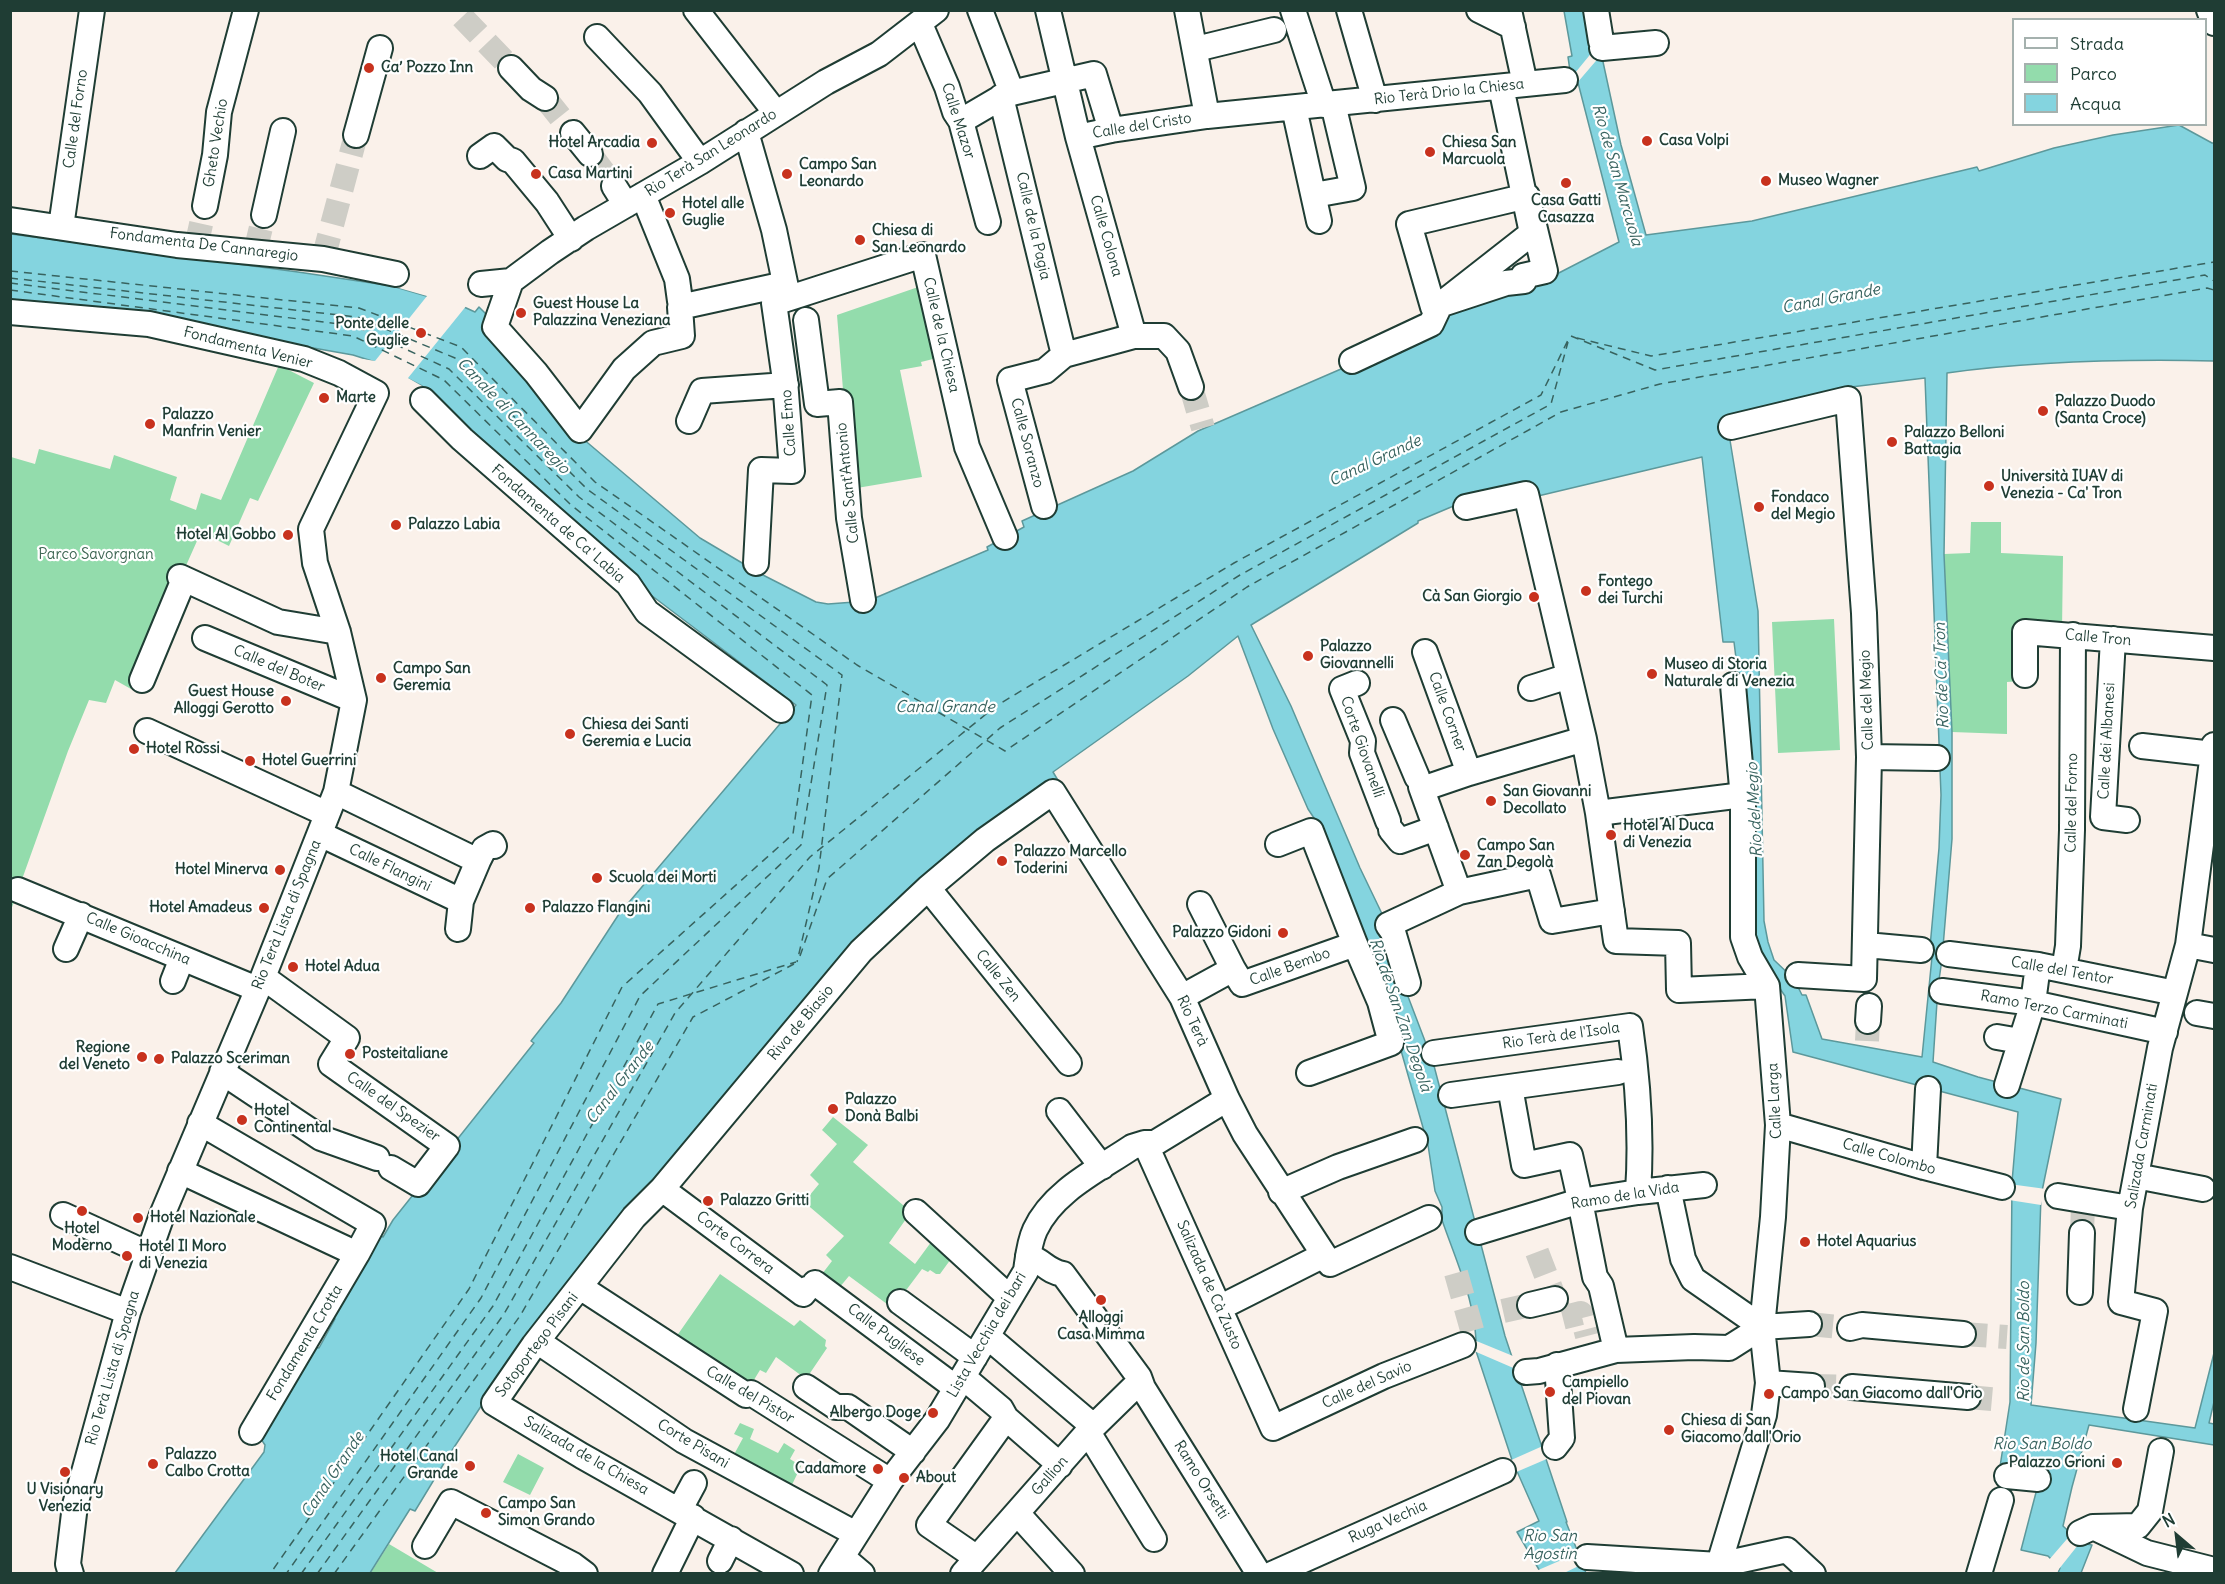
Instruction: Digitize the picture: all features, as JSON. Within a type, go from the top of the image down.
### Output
[{"type":"street","name":"Calle del Forno","points":[[61,227],[92,10]]},
{"type":"street","name":"Gheto Vechio","points":[[205,206],[215,155],[219,112],[246,10]]},
{"type":"street","points":[[696,10],[776,113]]},
{"type":"street","name":"Calle de la Pagia","points":[[980,10],[1007,95],[1064,355]]},
{"type":"street","name":"Calle Colona","points":[[1048,10],[1063,81],[1134,336]]},
{"type":"street","points":[[1187,10],[1207,116]]},
{"type":"street","points":[[1349,10],[1374,100]]},
{"type":"street","points":[[1479,10],[1511,19],[1525,84]]},
{"type":"street","points":[[1596,10],[1602,44],[1656,43]]},
{"type":"street","points":[[2209,10],[2214,23]]},
{"type":"street","name":"Rio Terà San Leonardo","points":[[481,284],[512,281],[628,195],[700,162],[826,82],[879,54],[928,17]]},
{"type":"street","name":"Calle Mazor","points":[[928,17],[947,87],[961,122],[988,222]]},
{"type":"street","points":[[1196,49],[1288,23],[1329,105],[1341,136],[1353,188],[1314,195]]},
{"type":"street","points":[[597,37],[650,93],[700,162]]},
{"type":"street","points":[[357,135],[364,100],[381,48]]},
{"type":"street","points":[[511,68],[531,89],[545,98]]},
{"type":"street","points":[[961,122],[1007,95],[1094,75],[1111,130]]},
{"type":"street","name":"Rio Terà Drio la Chiesa","points":[[1294,108],[1565,80]]},
{"type":"street","points":[[1501,87],[1541,272]]},
{"type":"street","points":[[1294,108],[1319,221]]},
{"type":"street","name":"Calle del Cristo","points":[[1078,137],[1207,116],[1294,108]]},
{"type":"street","points":[[264,215],[283,131]]},
{"type":"street","points":[[512,281],[495,327],[580,430],[624,369],[653,343],[682,336],[680,307],[797,299],[774,230],[746,132]]},
{"type":"street","points":[[573,133],[590,154]]},
{"type":"street","points":[[480,156],[494,146],[507,159],[513,161],[547,202],[571,239]]},
{"type":"street","points":[[628,195],[677,279],[680,301]]},
{"type":"street","points":[[1525,196],[1545,271],[1523,276],[1524,281],[1506,283],[1433,307],[1409,224],[1525,196]]},
{"type":"street","name":"Fondamenta De Cannaregio","points":[[10,220],[177,245],[322,259],[396,273]]},
{"type":"street","points":[[1352,361],[1431,324],[1440,304],[1532,233]]},
{"type":"street","name":"Calle de la Chiesa","points":[[797,299],[923,255],[967,447],[1005,537]]},
{"type":"street","name":"Calle Emo","points":[[756,563],[761,471],[792,471],[786,385],[774,303],[797,299]]},
{"type":"street","name":"Calle Sant'Antonio","points":[[797,299],[817,404],[840,402],[849,518],[863,600]]},
{"type":"street","name":"Fondamenta Venier","points":[[10,312],[149,324],[304,359],[339,373],[376,393],[312,529],[315,563],[338,632]]},
{"type":"street","points":[[1064,355],[1134,336],[1164,336],[1178,351],[1191,387]]},
{"type":"street","name":"Calle Soranzo","points":[[1044,506],[1010,380],[1045,371],[1064,355]]},
{"type":"street","points":[[689,421],[702,391],[786,385]]},
{"type":"street","name":"Fondamenta de Ca' Labia","points":[[423,400],[479,454],[628,584],[647,612],[781,710]]},
{"type":"street","name":"Calle del Megio","points":[[1731,427],[1849,411],[1864,613],[1869,757],[1867,998],[1798,975]]},
{"type":"street","points":[[1466,507],[1526,494],[1584,740],[1598,813],[1617,941],[1678,943],[1679,990],[1767,986],[1750,957],[1743,937],[1743,795],[1733,685]]},
{"type":"street","points":[[142,680],[182,578],[278,621],[338,632],[354,700],[329,810]]},
{"type":"street","name":"Calle Tron","points":[[2025,675],[2025,632],[2214,648]]},
{"type":"street","name":"Calle del Forno","points":[[2064,970],[2068,946],[2072,830],[2073,635]]},
{"type":"street","name":"Calle del Boter","points":[[205,638],[354,700]]},
{"type":"street","name":"Calle dei Albanesi","points":[[2113,639],[2103,817],[2127,820]]},
{"type":"street","name":"Calle Corner","points":[[1425,652],[1469,773]]},
{"type":"street","points":[[1532,688],[1569,676]]},
{"type":"street","name":"Corte Giovanelli","points":[[1357,683],[1342,689],[1363,741],[1362,753],[1390,825],[1400,841],[1436,828]]},
{"type":"street","points":[[1393,720],[1420,784],[1459,892]]},
{"type":"street","points":[[147,731],[329,810],[403,823],[483,858],[461,902],[458,929]]},
{"type":"street","points":[[1420,784],[1469,773],[1584,740]]},
{"type":"street","points":[[2142,746],[2214,749]]},
{"type":"street","name":"Salizada Carminati","points":[[2136,1410],[2155,1311],[2121,1302],[2130,1208],[2160,1048],[2165,1032],[2187,1008],[2188,945],[2214,749]]},
{"type":"street","points":[[1869,757],[1936,758]]},
{"type":"street","name":"Riva de Biasio","points":[[580,1287],[634,1217],[662,1189],[861,951],[928,888],[985,840],[1053,792]]},
{"type":"street","name":"Rio Terà","points":[[1053,792],[1182,997],[1245,1134],[1324,1255]]},
{"type":"street","points":[[1598,813],[1743,795]]},
{"type":"street","name":"Calle Flangini","points":[[329,810],[461,902]]},
{"type":"street","name":"Rio Terà Lista di Spagna","points":[[71,1574],[68,1563],[75,1505],[128,1312],[180,1171],[260,983],[329,810]]},
{"type":"street","points":[[1278,844],[1311,831],[1380,1002],[1391,1043],[1310,1072]]},
{"type":"street","points":[[1408,983],[1393,932],[1388,925],[1459,892],[1538,874],[1552,921],[1612,911]]},
{"type":"street","name":"Calle Zen","points":[[928,888],[1069,1063]]},
{"type":"street","name":"Calle Gioacchina","points":[[18,890],[182,958],[260,983]]},
{"type":"street","name":"Calle Bembo","points":[[1200,904],[1242,984],[1355,944]]},
{"type":"street","points":[[66,949],[81,915]]},
{"type":"street","points":[[1866,945],[1922,950]]},
{"type":"street","points":[[2188,945],[2214,950]]},
{"type":"street","name":"Calle del Tentor","points":[[1949,954],[2064,970],[2187,1008]]},
{"type":"street","points":[[173,981],[182,958]]},
{"type":"street","points":[[2007,1085],[2008,1039],[2032,1003],[2038,966]]},
{"type":"street","name":"Calle Bembo","points":[[1182,997],[1233,969]]},
{"type":"street","name":"Calle del Spezier","points":[[222,1072],[321,1138],[384,1163],[417,1184],[447,1146],[331,1064],[347,1038],[260,983]]},
{"type":"street","name":"Calle Larga","points":[[1762,1327],[1773,1217],[1778,1125],[1767,986]]},
{"type":"street","name":"Ramo Terzo Carminati","points":[[1942,991],[2032,1003],[2165,1032]]},
{"type":"street","name":"Rio Terà de l'Isola","points":[[1434,1053],[1630,1026],[1627,1071],[1641,1155],[1638,1192]]},
{"type":"street","points":[[1451,1095],[1627,1071]]},
{"type":"street","points":[[1510,1087],[1524,1166],[1570,1155],[1595,1277],[1601,1286],[1614,1340]]},
{"type":"street","points":[[1924,1167],[1928,1089]]},
{"type":"street","name":"Lista Vecchia dei bari","points":[[836,1565],[890,1481],[937,1420],[975,1357],[1026,1271],[1036,1229],[1056,1199],[1132,1147],[1144,1143],[1155,1143],[1227,1099]]},
{"type":"street","points":[[1059,1111],[1102,1167]]},
{"type":"street","name":"Fondamenta Crotta","points":[[200,1123],[372,1224],[357,1254],[252,1432]]},
{"type":"street","name":"Calle Colombo","points":[[1778,1125],[2002,1187]]},
{"type":"street","points":[[1281,1192],[1338,1167],[1415,1140]]},
{"type":"street","name":"Salizada de Cà Zusto","points":[[1144,1143],[1273,1428]]},
{"type":"street","points":[[180,1171],[357,1254]]},
{"type":"street","points":[[2136,1176],[2203,1189]]},
{"type":"street","name":"Ramo de la Vida","points":[[1478,1232],[1580,1198],[1704,1185]]},
{"type":"street","points":[[1668,1188],[1683,1259],[1693,1279],[1762,1327],[1768,1383],[1764,1415],[1718,1569]]},
{"type":"street","name":"Corte Correra","points":[[662,1189],[803,1294],[811,1286]]},
{"type":"street","points":[[2058,1196],[2083,1203],[2130,1208]]},
{"type":"street","points":[[916,1212],[1010,1298]]},
{"type":"street","points":[[63,1215],[148,1254]]},
{"type":"street","points":[[1219,1308],[1324,1255],[1330,1264],[1429,1218]]},
{"type":"street","points":[[2080,1293],[2082,1233]]},
{"type":"street","name":"Ramo Orsetti","points":[[1028,1257],[1040,1261],[1051,1272],[1063,1274],[1140,1377],[1143,1388],[1259,1574]]},
{"type":"street","points":[[10,1267],[128,1312]]},
{"type":"street","name":"Calle Pugliese","points":[[811,1286],[1001,1409],[1006,1418],[1060,1465]]},
{"type":"street","name":"Sotoportego Pisani","points":[[494,1403],[537,1341],[580,1287]]},
{"type":"street","name":"Calle del Pistor","points":[[580,1287],[746,1395],[751,1393],[890,1481]]},
{"type":"street","points":[[1530,1305],[1556,1299]]},
{"type":"street","points":[[900,1302],[975,1357]]},
{"type":"street","points":[[1526,1372],[1539,1371],[1557,1365],[1589,1346],[1614,1340],[1729,1348],[1762,1327],[1809,1324]]},
{"type":"street","points":[[1850,1328],[1862,1325],[1963,1334]]},
{"type":"street","points":[[987,1336],[1090,1429],[1154,1539]]},
{"type":"street","name":"Corte Pisani","points":[[537,1341],[684,1442],[856,1534]]},
{"type":"street","name":"Calle del Savio","points":[[1273,1428],[1384,1376],[1463,1345]]},
{"type":"street","points":[[1555,1447],[1562,1438],[1557,1365]]},
{"type":"street","points":[[1768,1383],[1812,1386]]},
{"type":"street","points":[[806,1387],[836,1407],[848,1407],[913,1452]]},
{"type":"street","points":[[1852,1387],[1968,1397]]},
{"type":"street","name":"Gallion","points":[[970,1566],[1090,1429],[1133,1388],[1143,1388]]},
{"type":"street","name":"Salizada de la Chiesa","points":[[494,1403],[582,1456],[791,1574]]},
{"type":"street","points":[[970,1566],[929,1525],[1006,1418]]},
{"type":"street","points":[[2161,1451],[2150,1511],[2138,1526],[2087,1530],[2147,1553],[2214,1570]]},
{"type":"street","name":"Ruga Vechia","points":[[1272,1574],[1503,1471]]},
{"type":"street","points":[[2007,1476],[2034,1477]]},
{"type":"street","points":[[665,1574],[694,1483]]},
{"type":"street","points":[[1979,1574],[2001,1500]]},
{"type":"street","points":[[425,1546],[451,1502],[575,1571]]},
{"type":"street","points":[[1017,1513],[1072,1574]]},
{"type":"street","points":[[720,1561],[731,1539]]},
{"type":"street","points":[[1587,1557],[1718,1569],[1787,1550],[1813,1574]]},
{"type":"street","points":[[836,1565],[862,1574]]},
{"type":"green space","points":[[924,285],[941,357],[921,362],[922,366],[900,370],[922,477],[851,489],[837,315]]},
{"type":"green space","name":"Parco Savorgnan","points":[[279,365],[314,383],[258,501],[250,498],[229,546],[201,532],[131,689],[115,680],[106,703],[89,700],[68,751],[11,910],[11,457],[35,464],[39,449],[110,469],[114,455],[177,477],[170,500],[196,510],[201,493],[221,500]]},
{"type":"green space","points":[[1971,522],[2001,522],[2001,553],[2063,556],[2062,630],[2015,628],[2020,681],[2007,682],[2007,734],[1952,732],[1944,554],[1970,553]]},
{"type":"green space","points":[[1834,619],[1840,750],[1778,753],[1772,622]]},
{"type":"green space","points":[[833,1117],[868,1145],[853,1162],[911,1212],[889,1243],[915,1264],[937,1234],[956,1252],[940,1274],[922,1269],[891,1307],[849,1276],[839,1288],[822,1274],[832,1261],[826,1255],[844,1236],[804,1202],[819,1184],[810,1175],[837,1144],[822,1130]]},
{"type":"green space","points":[[720,1274],[794,1326],[800,1320],[826,1340],[827,1348],[806,1379],[776,1357],[766,1373],[760,1370],[749,1388],[674,1340]]},
{"type":"green space","points":[[740,1423],[754,1429],[750,1439],[778,1453],[784,1443],[795,1450],[790,1459],[801,1466],[789,1491],[731,1460],[743,1438],[734,1434]]},
{"type":"green space","points":[[518,1454],[544,1468],[530,1495],[503,1482]]},
{"type":"green space","points":[[389,1544],[438,1573],[370,1574]]},
{"type":"water","name":"Canal Grande","points":[[1564,11],[1592,11],[1621,145],[1646,235],[1752,221],[1977,167],[1979,171],[2054,148],[2113,135],[2181,126],[2214,143],[2214,361],[2080,362],[1947,373],[1944,554],[1952,732],[1952,839],[1933,1062],[1978,1077],[2061,1099],[2041,1196],[2036,1343],[2031,1405],[2195,1428],[2214,1353],[2214,1402],[2209,1423],[2214,1424],[2214,1445],[2089,1425],[2063,1526],[2081,1543],[2092,1545],[2081,1573],[2058,1573],[2060,1568],[2048,1556],[2021,1550],[2039,1481],[1999,1473],[2010,1402],[2012,1182],[2018,1112],[1793,1052],[1785,996],[1754,951],[1742,707],[1734,642],[1723,642],[1702,457],[1538,496],[1535,485],[1463,502],[1418,521],[1251,625],[1291,706],[1360,868],[1385,920],[1404,986],[1433,1062],[1505,1336],[1566,1522],[1586,1573],[1541,1573],[1517,1532],[1539,1521],[1512,1460],[1476,1351],[1476,1334],[1470,1301],[1442,1220],[1442,1207],[1435,1191],[1428,1145],[1400,1047],[1316,821],[1308,809],[1273,729],[1238,636],[1188,676],[1053,772],[1059,782],[917,888],[491,1391],[415,1511],[410,1509],[370,1573],[175,1573],[264,1452],[265,1445],[261,1439],[314,1347],[319,1348],[335,1319],[332,1316],[377,1234],[383,1237],[393,1220],[534,1043],[531,1041],[561,1003],[619,914],[796,705],[647,592],[440,406],[422,386],[375,362],[353,355],[149,319],[11,305],[11,234],[392,286],[475,312],[479,307],[582,438],[700,538],[759,573],[816,602],[828,604],[868,601],[988,550],[987,547],[1024,527],[1022,521],[1133,471],[1198,431],[1341,369],[1400,348],[1452,303],[1551,277],[1619,242],[1575,71],[1570,71],[1568,57],[1572,56]],"holes":[[[1925,378],[1941,795],[1939,848],[1930,947],[1932,957],[1922,1057],[1822,1039],[1806,995],[1802,995],[1794,979],[1774,960],[1764,921],[1758,611],[1727,422],[1851,387]]]},
{"type":"pier","points":[[1598,45],[1601,55],[1574,84],[1568,74],[1575,73]]},
{"type":"pier","points":[[393,283],[467,305],[408,378],[422,386],[427,392],[426,395],[420,388],[406,380],[374,364],[362,362],[363,359],[375,361],[427,296],[392,286]]},
{"type":"pier","points":[[2009,1184],[2046,1189],[2044,1201],[2041,1205],[2009,1200]]},
{"type":"pier","points":[[1474,1340],[1513,1356],[1519,1363],[1518,1370],[1474,1351]]},
{"type":"pier","points":[[1545,1445],[1549,1458],[1514,1473],[1509,1461]]},
{"type":"pier","points":[[2073,1532],[2082,1540],[2055,1574],[2057,1569],[2048,1561]]},
{"type":"pier","points":[[1580,1552],[1585,1563],[1562,1574],[1537,1574],[1536,1571]]},
{"type":"ferry route","points":[[1577,338],[1651,356],[2214,262]]},
{"type":"ferry route","points":[[10,271],[359,308],[461,347],[595,482],[857,665],[1005,751],[1247,587],[1561,412],[1660,384],[2207,288],[2214,290]]},
{"type":"ferry route","points":[[1571,336],[1655,370],[2205,275],[2214,281]]},
{"type":"ferry route","points":[[10,278],[357,317],[455,358],[587,489],[842,675],[819,868],[797,962]]},
{"type":"ferry route","points":[[10,283],[355,326],[449,369],[579,497],[827,685],[801,845],[640,996],[481,1298],[286,1574]]},
{"type":"ferry route","points":[[10,290],[353,336],[444,380],[571,505],[812,695],[793,834],[622,987],[469,1289],[270,1574]]},
{"type":"ferry route","points":[[317,1574],[504,1314],[675,1013],[810,857],[996,706],[1234,563],[1541,395],[1570,336]]},
{"type":"ferry route","points":[[800,956],[827,879],[1000,728],[1240,575],[1551,404],[1568,342]]},
{"type":"ferry route","points":[[301,1574],[493,1306],[658,1004],[796,962]]},
{"type":"ferry route","points":[[334,1574],[520,1316],[693,1017],[794,964]]},
{"type":"tunnel","points":[[462,17],[511,68]]},
{"type":"tunnel","points":[[545,98],[573,133]]},
{"type":"tunnel","points":[[323,259],[356,135]]},
{"type":"tunnel","points":[[590,154],[614,186]]},
{"type":"tunnel","points":[[196,247],[205,206]]},
{"type":"tunnel","points":[[255,252],[264,215]]},
{"type":"tunnel","points":[[1191,387],[1203,428]]},
{"type":"tunnel","points":[[1867,1041],[1868,1021]]},
{"type":"tunnel","points":[[2082,1233],[2083,1205]]},
{"type":"tunnel","points":[[1537,1252],[1561,1318],[1581,1313],[1587,1336]]},
{"type":"tunnel","points":[[1456,1273],[1474,1337]]},
{"type":"tunnel","points":[[1503,1311],[1530,1305]]},
{"type":"tunnel","points":[[1809,1324],[1850,1328]]},
{"type":"tunnel","points":[[1963,1334],[2007,1337]]},
{"type":"tunnel","points":[[1812,1386],[1852,1387]]},
{"type":"tunnel","points":[[1968,1397],[2002,1400]]},
{"type":"place","name":"Ca’ Pozzo Inn","points":[[369,68]]},
{"type":"place","name":"Casa Volpi","points":[[1647,141]]},
{"type":"place","name":"Hotel Arcadia","points":[[652,143]]},
{"type":"place","name":"Chiesa San Marcuola","points":[[1430,152]]},
{"type":"place","name":"Casa Martini","points":[[536,174]]},
{"type":"place","name":"Campo San Leonardo","points":[[787,174]]},
{"type":"place","name":"Museo Wagner","points":[[1766,181]]},
{"type":"place","name":"Casa Gatti Casazza","points":[[1566,183]]},
{"type":"place","name":"Hotel alle Guglie","points":[[670,213]]},
{"type":"place","name":"Chiesa di San Leonardo","points":[[860,240]]},
{"type":"place","name":"Guest House La Palazzina Veneziana","points":[[521,313]]},
{"type":"place","name":"Ponte delle Guglie","points":[[421,333]]},
{"type":"place","name":"Marte","points":[[324,398]]},
{"type":"place","name":"Palazzo Duodo (Santa Croce)","points":[[2043,411]]},
{"type":"place","name":"Palazzo Manfrin Venier","points":[[150,424]]},
{"type":"place","name":"Palazzo Belloni Battagia","points":[[1892,442]]},
{"type":"place","name":"Università IUAV di Venezia - Ca' Tron","points":[[1989,486]]},
{"type":"place","name":"Fondaco del Megio","points":[[1759,507]]},
{"type":"place","name":"Palazzo Labia","points":[[396,525]]},
{"type":"place","name":"Hotel Al Gobbo","points":[[288,535]]},
{"type":"place","name":"Fontego dei Turchi","points":[[1586,591]]},
{"type":"place","name":"Cà San Giorgio","points":[[1534,597]]},
{"type":"place","name":"Palazzo Giovannelli","points":[[1308,656]]},
{"type":"place","name":"Museo di Storia Naturale di Venezia","points":[[1652,674]]},
{"type":"place","name":"Campo San Geremia","points":[[381,678]]},
{"type":"place","name":"Guest House Alloggi Gerotto","points":[[286,701]]},
{"type":"place","name":"Chiesa dei Santi Geremia e Lucia","points":[[570,734]]},
{"type":"place","name":"Hotel Rossi","points":[[134,749]]},
{"type":"place","name":"Hotel Guerrini","points":[[250,761]]},
{"type":"place","name":"San Giovanni Decollato","points":[[1491,801]]},
{"type":"place","name":"Hotel Al Duca di Venezia","points":[[1611,835]]},
{"type":"place","name":"Campo San Zan Degolà","points":[[1465,855]]},
{"type":"place","name":"Palazzo Marcello Toderini","points":[[1002,861]]},
{"type":"place","name":"Hotel Minerva","points":[[280,870]]},
{"type":"place","name":"Scuola dei Morti","points":[[597,878]]},
{"type":"place","name":"Hotel Amadeus","points":[[264,908]]},
{"type":"place","name":"Palazzo Flangini","points":[[530,908]]},
{"type":"place","name":"Palazzo Gidoni","points":[[1283,933]]},
{"type":"place","name":"Hotel Adua","points":[[293,967]]},
{"type":"place","name":"Posteitaliane","points":[[350,1054]]},
{"type":"place","name":"Regione del Veneto","points":[[142,1057]]},
{"type":"place","name":"Palazzo Sceriman","points":[[159,1059]]},
{"type":"place","name":"Palazzo Donà Balbi","points":[[833,1109]]},
{"type":"place","name":"Hotel Continental","points":[[242,1120]]},
{"type":"place","name":"Palazzo Gritti","points":[[708,1201]]},
{"type":"place","name":"Hotel Moderno","points":[[82,1211]]},
{"type":"place","name":"Hotel Nazionale","points":[[138,1218]]},
{"type":"place","name":"Hotel Aquarius","points":[[1805,1242]]},
{"type":"place","name":"Hotel Il Moro di Venezia","points":[[127,1256]]},
{"type":"place","name":"Alloggi Casa Mimma","points":[[1101,1300]]},
{"type":"place","name":"Campiello del Piovan","points":[[1550,1392]]},
{"type":"place","name":"Campo San Giacomo dall'Orio","points":[[1769,1394]]},
{"type":"place","name":"Albergo Doge","points":[[933,1413]]},
{"type":"place","name":"Chiesa di San Giacomo dall'Orio","points":[[1669,1430]]},
{"type":"place","name":"Palazzo Grioni","points":[[2117,1463]]},
{"type":"place","name":"Palazzo Calbo Crotta","points":[[153,1464]]},
{"type":"place","name":"Hotel Canal Grande","points":[[470,1466]]},
{"type":"place","name":"Cadamore","points":[[878,1469]]},
{"type":"place","name":"U Visionary Venezia","points":[[65,1472]]},
{"type":"place","name":"About","points":[[904,1478]]},
{"type":"place","name":"Campo San Simon Grando","points":[[486,1513]]},
{"type":"water label","name":"Rio de San Marcuola","points":[[1617,175]]},
{"type":"water label","name":"Canale di Cannaregio","points":[[513,416]]},
{"type":"water label","name":"Rio de Ca' Tron","points":[[1942,676]]},
{"type":"water label","name":"Rio del Megio","points":[[1755,810]]},
{"type":"water label","name":"Rio de San Zan Degolà","points":[[1400,1015]]},
{"type":"water label","name":"Rio de San Boldo","points":[[2024,1342]]},
{"type":"water label","name":"Rio San Boldo","points":[[2042,1444]]},
{"type":"water label","name":"Rio San Agostin","points":[[1550,1545]]}]
